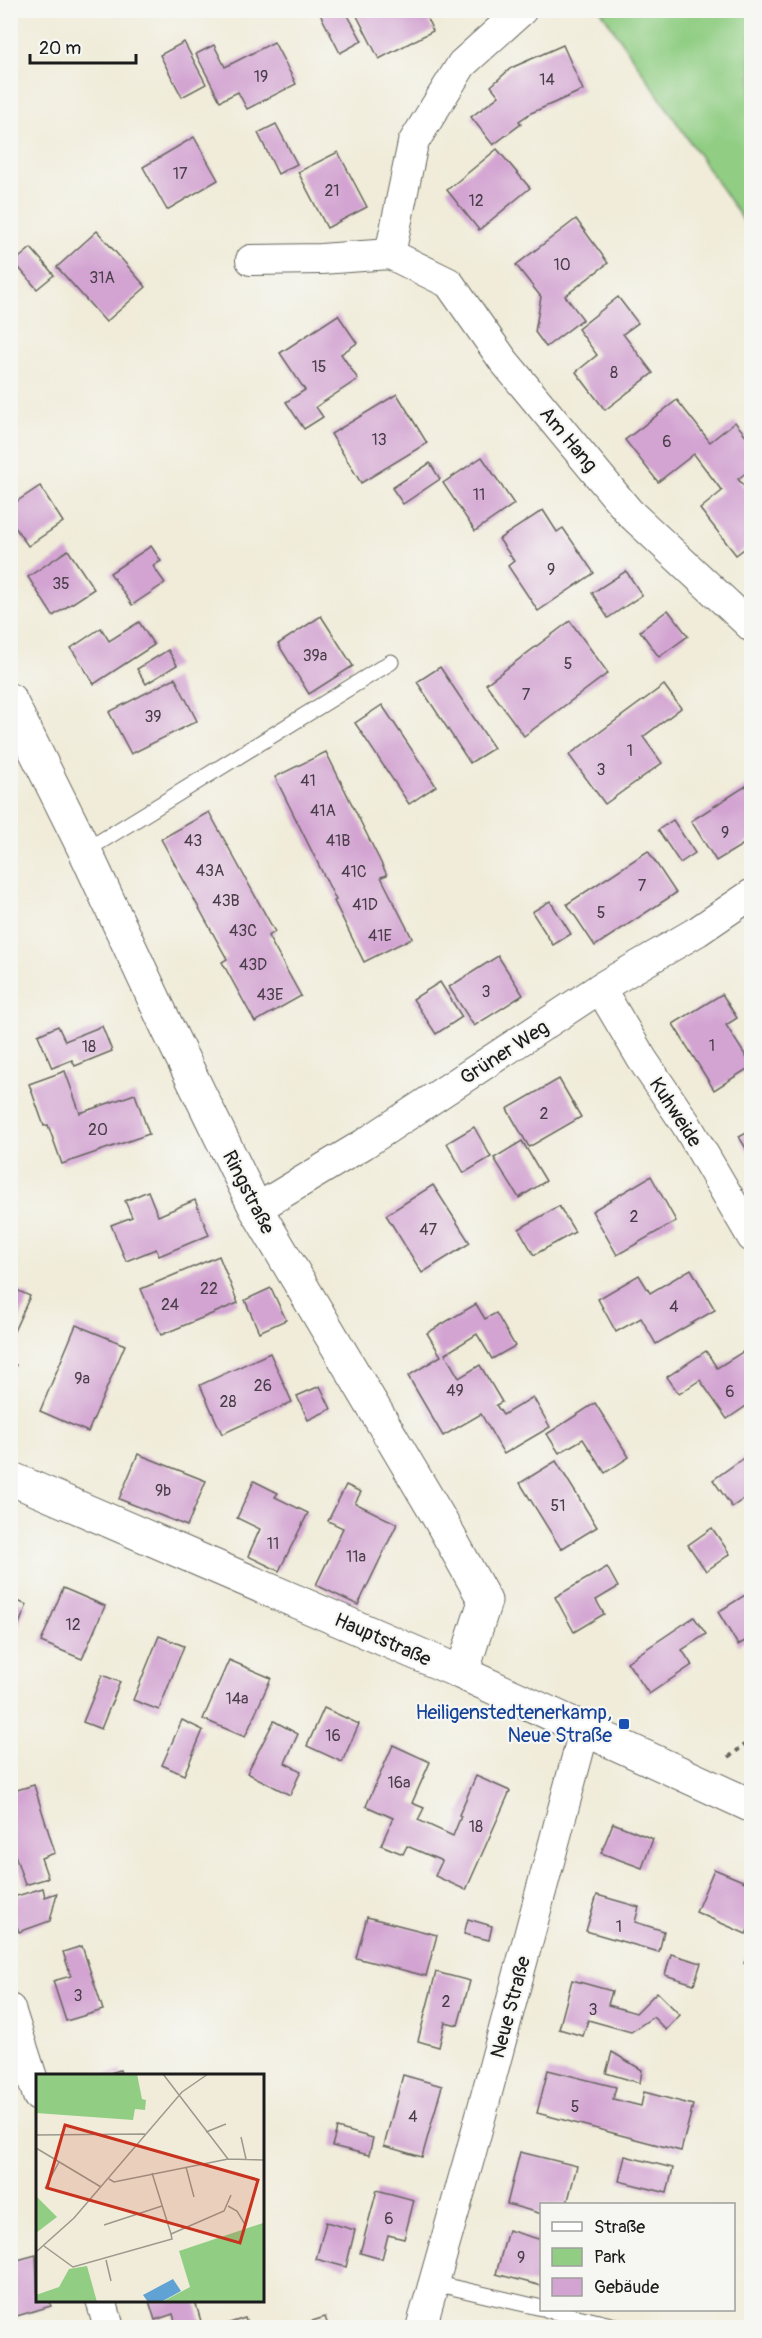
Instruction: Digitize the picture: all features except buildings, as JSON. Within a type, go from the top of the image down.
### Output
[{"type":"street","points":[[251,260],[321,259],[390,254],[413,143],[462,64],[522,10]]},
{"type":"street","name":"Am Hang","points":[[390,254],[449,283],[503,360],[629,512],[752,627]]},
{"type":"street","name":"Ringstraße","points":[[10,700],[85,851],[168,1029],[256,1209],[485,1601],[462,1673]]},
{"type":"street","name":"Grüner Weg","points":[[256,1209],[364,1144],[600,988],[698,931],[752,894]]},
{"type":"street","name":"Kuhweide","points":[[600,988],[642,1059],[686,1124],[752,1237]]},
{"type":"street","name":"Hauptstraße","points":[[10,1478],[462,1673],[584,1731],[752,1806]]},
{"type":"street","name":"Neue Straße","points":[[421,2328],[584,1731]]},
{"type":"street","points":[[10,2009],[36,2090]]},
{"type":"street","points":[[101,2302],[109,2328]]},
{"type":"lane","points":[[85,851],[391,662]]},
{"type":"lane","points":[[434,2283],[540,2308]]},
{"type":"lane","points":[[552,2311],[624,2328]]},
{"type":"green space","points":[[601,11],[751,11],[751,232]]},
{"type":"place","name":"Heiligenstedtenerkamp, Neue Straße","points":[[624,1724]]}]
